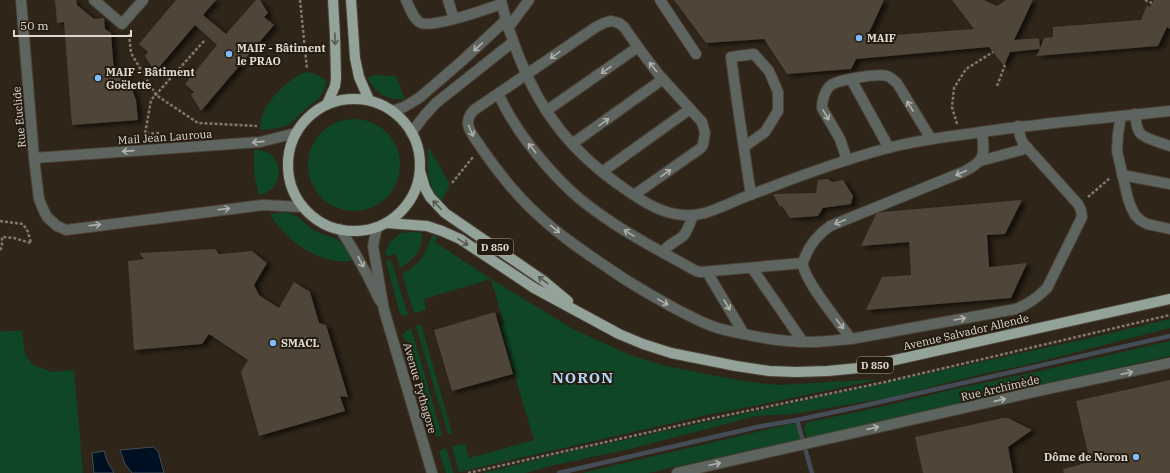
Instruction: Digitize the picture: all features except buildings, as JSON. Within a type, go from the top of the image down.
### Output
[{"type":"main road","points":[[327,104],[335,86],[336,79],[335,35],[332,0]]},
{"type":"main road","points":[[351,0],[355,58],[359,77],[369,100]]},
{"type":"main road","points":[[344,99],[369,100],[392,111],[406,124],[416,144],[419,157],[418,180],[403,209],[381,225],[355,231],[332,227],[309,213],[297,199],[288,171],[289,151],[296,133],[302,124],[309,116],[327,104],[344,99]]},
{"type":"main road","name":"Avenue Salvador Allende","points":[[419,169],[425,188],[430,197],[445,212],[544,281],[584,314]]},
{"type":"main road","name":"Avenue Salvador Allende","points":[[381,225],[427,226],[442,231],[460,240],[534,288],[619,334],[643,344],[671,353],[722,364],[769,371],[828,371],[859,368],[1170,299]]},
{"type":"street","name":"Rue Euclide","points":[[21,0],[34,158],[39,199],[47,217],[57,226],[66,230],[263,204],[303,207]]},
{"type":"street","points":[[94,0],[122,24],[143,0]]},
{"type":"street","points":[[406,0],[415,18],[422,23],[431,24],[486,10],[501,2],[513,42],[526,75],[537,97],[558,128],[586,159],[602,172],[634,195],[653,206],[674,214],[693,216],[709,212],[822,168],[889,148],[931,139],[1018,126],[1170,111]]},
{"type":"street","points":[[448,0],[454,18]]},
{"type":"street","points":[[392,111],[404,108],[419,98],[507,24],[529,0]]},
{"type":"street","points":[[660,0],[696,54]]},
{"type":"street","points":[[634,195],[693,154],[703,145],[705,133],[702,122],[663,79],[624,27],[619,23],[611,21],[596,27],[470,114],[468,120],[472,135],[517,193],[536,213],[575,245],[639,288],[711,326],[774,340],[803,342],[851,339],[1016,309],[1028,304],[1047,288],[1082,217],[1081,210],[1078,204],[1023,143],[1018,126]]},
{"type":"street","points":[[411,133],[436,103],[513,42]]},
{"type":"street","points":[[546,111],[638,47]]},
{"type":"street","points":[[744,147],[765,132],[778,111],[778,92],[769,70],[754,54],[731,58],[751,195]]},
{"type":"street","points":[[847,160],[837,132],[822,108],[826,91],[835,82],[880,75],[892,78],[897,83],[931,139]]},
{"type":"street","points":[[572,144],[663,79]]},
{"type":"street","points":[[851,79],[889,148]]},
{"type":"street","points":[[498,94],[527,142],[560,180],[579,198],[602,216],[640,240],[696,271],[707,272],[803,263]]},
{"type":"street","points":[[602,172],[690,109]]},
{"type":"street","points":[[1135,114],[1137,129],[1140,134],[1170,146]]},
{"type":"street","points":[[1121,116],[1117,151],[1128,199],[1135,215],[1140,220],[1147,224],[1170,229]]},
{"type":"street","points":[[851,339],[810,283],[804,272],[803,263],[813,241],[821,232],[830,226],[975,166],[980,161],[983,153],[984,143],[982,132]]},
{"type":"street","name":"Mail Jean Lauroua","points":[[34,158],[260,142],[296,133]]},
{"type":"street","points":[[980,161],[1028,148]]},
{"type":"street","points":[[1121,172],[1170,184]]},
{"type":"street","points":[[663,252],[670,244],[683,235],[693,216]]},
{"type":"street","name":"Avenue Pythagore","points":[[381,225],[373,246],[384,310],[432,473]]},
{"type":"street","name":"Avenue Pythagore","points":[[340,229],[354,249],[384,310]]},
{"type":"street","points":[[752,268],[803,342]]},
{"type":"street","points":[[707,272],[744,334]]},
{"type":"street","name":"Rue Archimède","points":[[677,473],[1038,391],[1170,364]]},
{"type":"path","points":[[300,0],[307,69]]},
{"type":"path","points":[[1145,0],[1152,3]]},
{"type":"path","points":[[128,17],[131,53],[156,95],[198,123],[257,126]]},
{"type":"path","points":[[157,149],[160,133],[145,134],[151,100],[204,41]]},
{"type":"path","points":[[961,135],[952,107],[954,88],[966,68],[993,52]]},
{"type":"path","points":[[997,86],[1005,65]]},
{"type":"path","points":[[452,183],[481,148]]},
{"type":"path","points":[[1078,204],[1121,172]]},
{"type":"path","points":[[0,221],[23,224],[28,232],[31,243],[14,238],[2,237],[2,247],[0,250]]},
{"type":"path","points":[[468,473],[692,422],[885,382],[1170,315]]},
{"type":"green space","points":[[305,72],[322,77],[327,81],[319,98],[286,126],[260,130],[262,116],[270,102],[286,84]]},
{"type":"green space","points":[[374,75],[396,76],[405,99],[393,99],[378,92],[368,78]]},
{"type":"green space","points":[[345,119],[363,119],[380,126],[393,139],[400,156],[400,174],[393,191],[380,204],[363,211],[345,211],[328,204],[315,191],[308,174],[308,156],[315,139],[328,126]]},
{"type":"green space","points":[[428,147],[449,182],[449,187],[442,200],[440,200],[432,188],[430,182]]},
{"type":"green space","points":[[254,150],[264,151],[271,155],[279,169],[275,185],[269,191],[259,195],[254,174]]},
{"type":"green space","points":[[285,212],[298,217],[312,229],[337,239],[349,251],[354,260],[329,260],[306,250],[286,234],[270,214]]},
{"type":"green space","points":[[401,233],[422,233],[421,245],[417,254],[400,268],[396,254],[390,256],[385,255],[387,247],[390,242]]},
{"type":"green space","points":[[432,235],[437,237],[435,242],[491,279],[424,299],[426,310],[414,313],[402,274],[422,258]]},
{"type":"green space","points":[[391,260],[408,315],[404,316],[400,314],[386,261]]},
{"type":"green space","points":[[491,279],[573,329],[630,355],[665,366],[743,381],[778,385],[882,379],[707,415],[459,472],[452,446],[465,444],[469,458],[534,440],[500,325],[504,324]]},
{"type":"green space","points":[[1170,319],[1170,328],[1026,365],[982,374],[892,397],[793,414],[757,416],[630,449],[546,467],[526,473],[483,473],[546,457],[1090,338]]},
{"type":"green space","points":[[421,324],[452,433],[448,434],[416,326]]},
{"type":"green space","points":[[411,328],[442,435],[436,437],[410,344],[402,336]]},
{"type":"green space","points":[[22,331],[25,354],[33,365],[53,372],[74,370],[83,473],[0,473],[0,332]]},
{"type":"green space","points":[[1170,341],[1170,356],[862,425],[816,437],[807,437],[804,429],[807,423],[814,421]]},
{"type":"green space","points":[[795,423],[800,439],[648,473],[582,473]]},
{"type":"green space","points":[[446,448],[454,473],[446,473],[439,452]]},
{"type":"water","points":[[153,447],[158,451],[164,473],[132,473],[125,464],[120,450]]},
{"type":"water","points":[[104,451],[107,461],[114,473],[94,473],[92,453]]},
{"type":"waterway","points":[[559,473],[757,427],[862,406],[1170,336]]},
{"type":"waterway","points":[[797,420],[812,473]]},
{"type":"place","name":"MAIF","points":[[859,38]]},
{"type":"place","name":"MAIF - Bâtiment le PRAO","points":[[229,54]]},
{"type":"place","name":"MAIF - Bâtiment Goëlette","points":[[98,78]]},
{"type":"place","name":"SMACL","points":[[273,343]]},
{"type":"place","name":"Dôme de Noron","points":[[1136,457]]},
{"type":"district","name":"NORON","points":[[583,378]]}]
